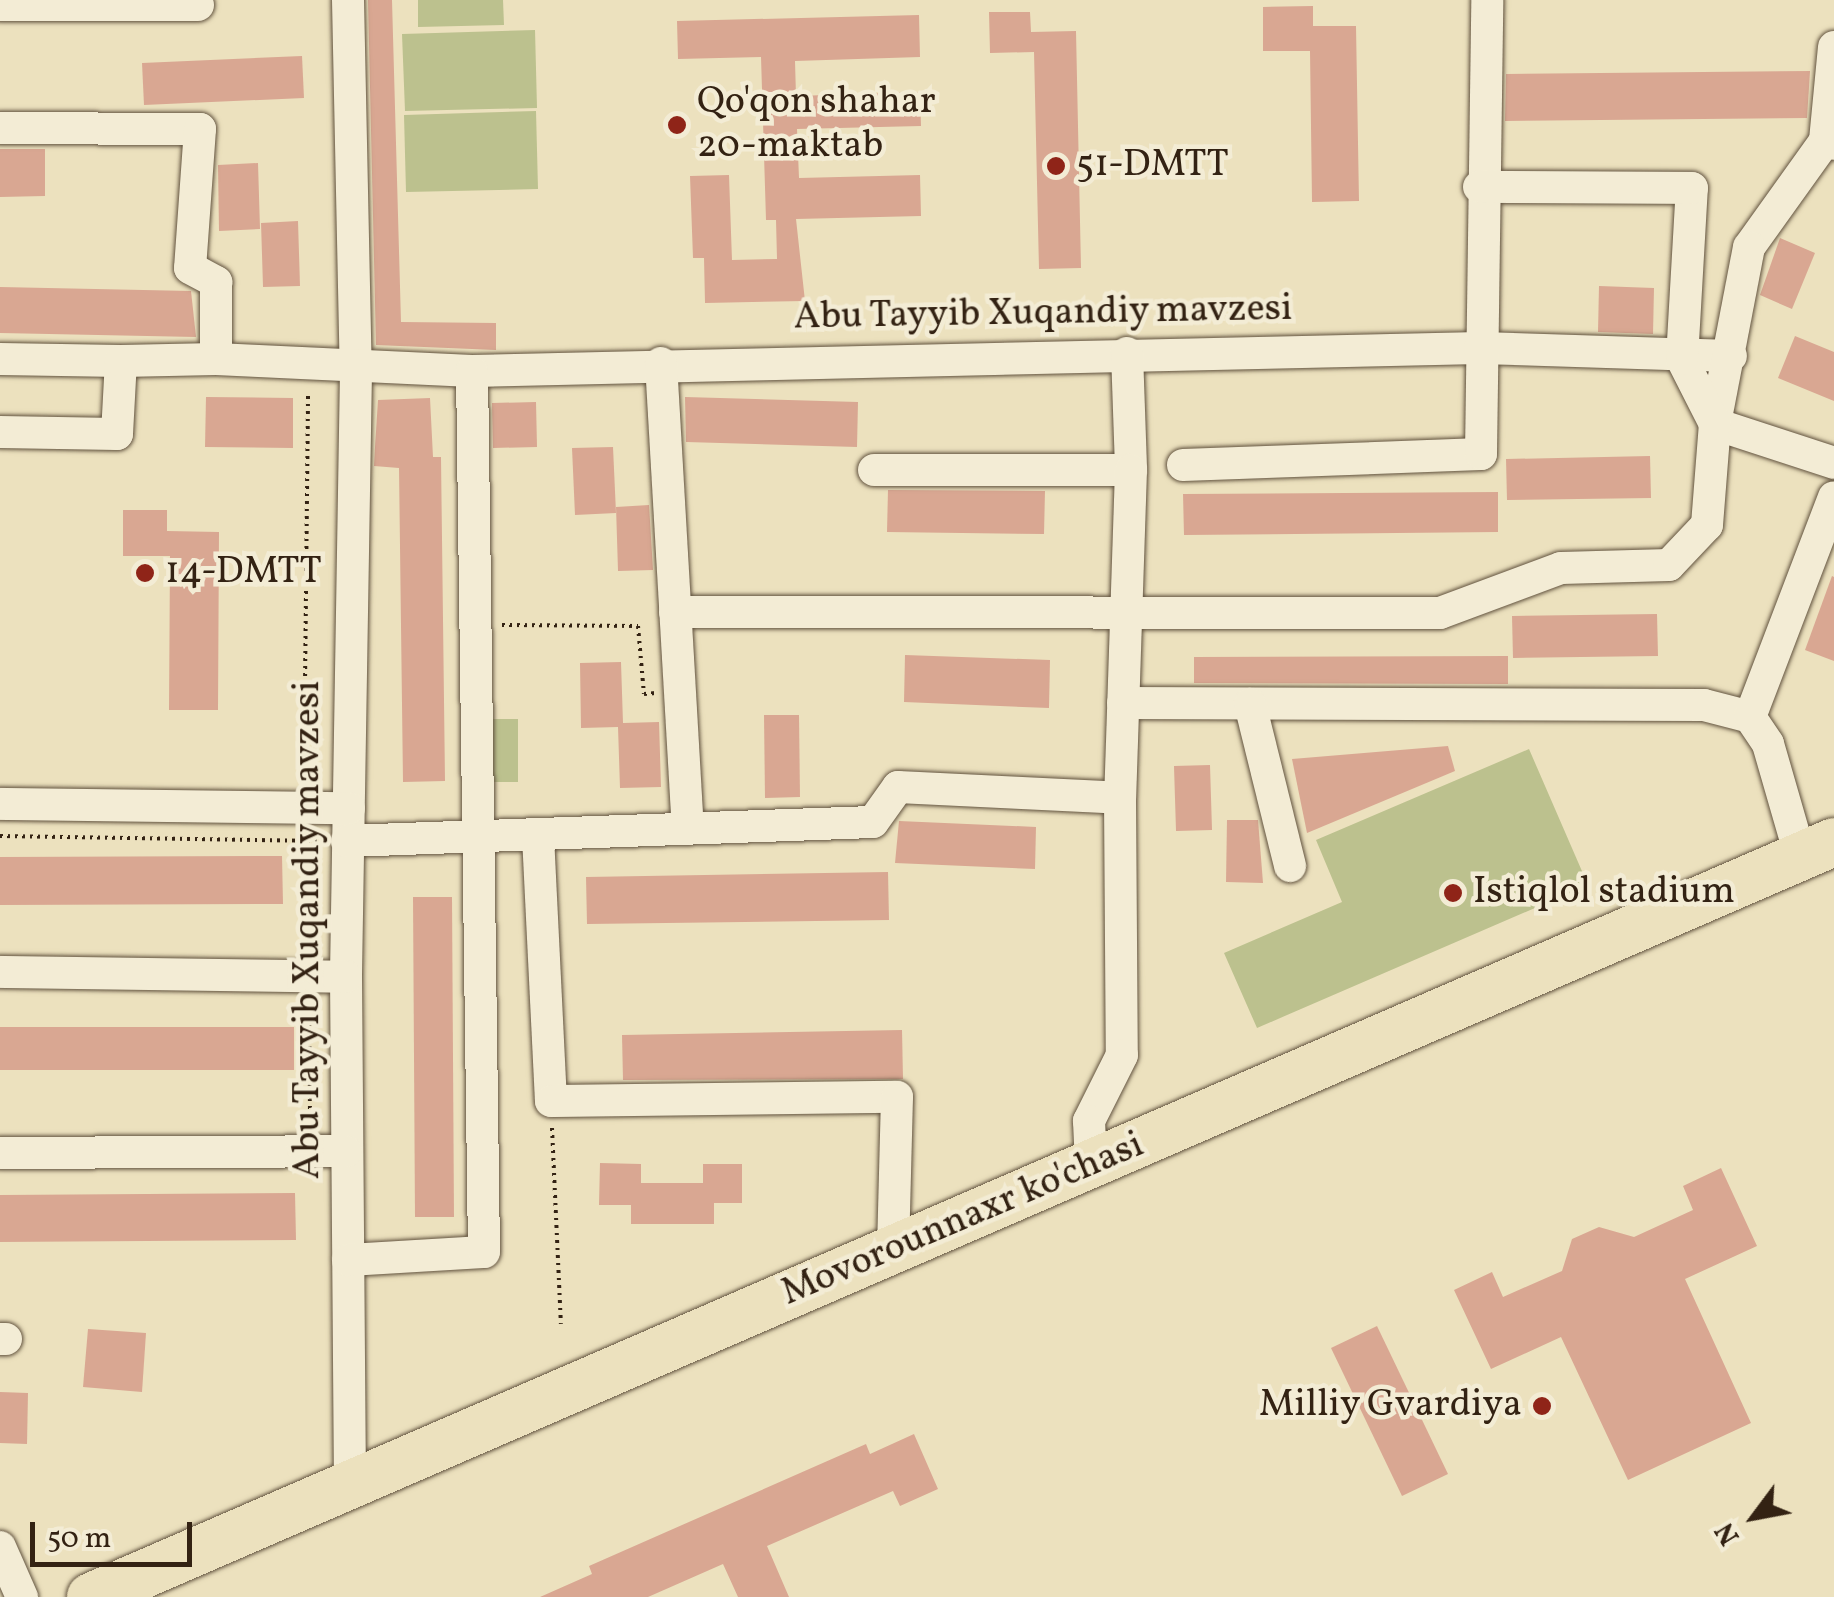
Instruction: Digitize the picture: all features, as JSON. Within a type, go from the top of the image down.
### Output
[{"type":"highway","name":"Movorounnaxr ko'chasi","points":[[92,1597],[350,1490],[894,1250],[1823,850]]},
{"type":"street","name":"Abu Tayyib Xuqandiy mavzesi","points":[[348,0],[356,371],[346,977],[350,1490]]},
{"type":"street","points":[[1183,465],[1481,454],[1480,187],[1486,0]]},
{"type":"street","points":[[0,5],[198,5]]},
{"type":"street","points":[[676,612],[1440,613],[1561,568],[1669,564],[1706,524],[1715,424],[1749,247],[1830,143],[1834,47]]},
{"type":"street","points":[[0,128],[200,129],[190,268],[216,282],[216,359]]},
{"type":"street","points":[[1480,187],[1692,188],[1682,359],[1715,424],[1834,463]]},
{"type":"street","name":"Abu Tayyib Xuqandiy mavzesi","points":[[356,371],[1480,348],[1682,359],[1731,356]]},
{"type":"street","points":[[1092,1164],[1089,1121],[1122,1055],[1120,798],[1130,470],[1128,353]]},
{"type":"street","points":[[0,359],[216,359],[356,371]]},
{"type":"street","points":[[0,432],[118,434],[121,361]]},
{"type":"street","points":[[662,362],[688,825]]},
{"type":"street","points":[[348,1260],[484,1252],[474,834],[472,370]]},
{"type":"street","points":[[874,470],[1130,470]]},
{"type":"street","points":[[1750,717],[1834,496]]},
{"type":"street","points":[[1123,703],[1704,705],[1750,717],[1823,850]]},
{"type":"street","points":[[1250,704],[1290,866]]},
{"type":"street","points":[[347,841],[474,834],[538,836],[688,825],[873,822],[898,787],[1120,798]]},
{"type":"street","points":[[0,804],[304,824],[349,808]]},
{"type":"street","points":[[538,836],[551,1099],[897,1097],[894,1250]]},
{"type":"street","points":[[0,972],[346,977]]},
{"type":"street","points":[[0,1153],[346,1151]]},
{"type":"street","points":[[0,1547],[22,1597]]},
{"type":"path","points":[[308,366],[304,824],[311,1151]]},
{"type":"path","points":[[474,625],[638,626],[644,694],[680,692]]},
{"type":"path","points":[[0,836],[304,824],[347,841]]},
{"type":"path","points":[[551,1099],[561,1324]]},
{"type":"green space","points":[[418,0],[503,0],[504,25],[418,27]]},
{"type":"green space","points":[[535,30],[537,108],[405,111],[402,34]]},
{"type":"green space","points":[[536,111],[538,189],[406,192],[404,115]]},
{"type":"green space","points":[[491,719],[518,719],[518,782],[492,782]]},
{"type":"green space","name":"Istiqlol stadium","points":[[1529,749],[1588,885],[1257,1028],[1224,953],[1342,902],[1316,840]]},
{"type":"building","points":[[368,0],[392,0],[401,322],[496,323],[496,350],[376,345]]},
{"type":"building","points":[[1313,6],[1313,26],[1356,26],[1359,201],[1312,202],[1310,51],[1263,51],[1263,7]]},
{"type":"building","points":[[989,12],[1030,12],[1031,32],[1076,31],[1081,268],[1039,269],[1034,52],[990,53]]},
{"type":"building","points":[[919,15],[920,57],[795,61],[796,96],[920,92],[921,126],[797,129],[799,178],[920,175],[921,216],[796,219],[805,301],[705,303],[704,258],[693,258],[690,176],[729,175],[732,260],[777,259],[776,220],[766,220],[761,57],[678,59],[677,21]]},
{"type":"building","points":[[302,56],[304,98],[144,105],[142,63]]},
{"type":"building","points":[[1810,71],[1807,118],[1505,121],[1506,74]]},
{"type":"building","points":[[0,149],[45,149],[45,196],[0,197]]},
{"type":"building","points":[[258,163],[260,229],[219,231],[218,165]]},
{"type":"building","points":[[298,221],[300,286],[263,287],[261,223]]},
{"type":"building","points":[[1780,238],[1815,253],[1792,309],[1760,295]]},
{"type":"building","points":[[1599,286],[1654,288],[1653,334],[1598,332]]},
{"type":"building","points":[[0,287],[191,291],[196,337],[0,333]]},
{"type":"building","points":[[1795,336],[1834,352],[1834,401],[1778,378]]},
{"type":"building","points":[[206,397],[293,398],[293,448],[205,447]]},
{"type":"building","points":[[685,397],[858,402],[857,447],[686,442]]},
{"type":"building","points":[[430,398],[433,457],[441,457],[445,781],[403,782],[399,468],[374,466],[378,400]]},
{"type":"building","points":[[536,402],[537,447],[493,448],[492,403]]},
{"type":"building","points":[[613,447],[616,513],[575,515],[572,448]]},
{"type":"building","points":[[1650,456],[1651,498],[1507,500],[1506,459]]},
{"type":"building","points":[[888,490],[1045,491],[1044,534],[887,532]]},
{"type":"building","points":[[1498,492],[1498,532],[1184,535],[1183,494]]},
{"type":"building","points":[[649,505],[653,570],[618,571],[616,507]]},
{"type":"building","points":[[123,510],[167,510],[167,531],[219,532],[218,710],[169,710],[170,556],[123,556]]},
{"type":"building","points":[[1834,577],[1834,661],[1805,650]]},
{"type":"building","points":[[1657,614],[1658,656],[1513,658],[1512,616]]},
{"type":"building","points":[[905,655],[1050,660],[1049,708],[904,702]]},
{"type":"building","points":[[1508,656],[1508,684],[1194,683],[1194,657]]},
{"type":"building","points":[[621,662],[623,723],[659,722],[661,787],[620,788],[618,727],[581,728],[580,663]]},
{"type":"building","points":[[764,715],[799,715],[800,797],[765,798]]},
{"type":"building","points":[[1448,746],[1455,771],[1307,833],[1292,759]]},
{"type":"building","points":[[1210,765],[1212,830],[1176,831],[1174,766]]},
{"type":"building","points":[[1227,820],[1258,820],[1263,883],[1226,882]]},
{"type":"building","points":[[899,821],[1036,827],[1035,869],[895,863]]},
{"type":"building","points":[[282,856],[283,904],[0,905],[0,857]]},
{"type":"building","points":[[888,872],[889,920],[587,924],[586,877]]},
{"type":"building","points":[[413,897],[452,897],[454,1217],[415,1217]]},
{"type":"building","points":[[0,1027],[294,1027],[294,1070],[0,1070]]},
{"type":"building","points":[[902,1030],[903,1079],[623,1080],[622,1035]]},
{"type":"building","points":[[600,1163],[641,1164],[641,1183],[703,1183],[703,1164],[742,1164],[742,1203],[714,1203],[714,1224],[631,1224],[631,1205],[599,1205]]},
{"type":"building","points":[[1721,1168],[1757,1246],[1685,1279],[1751,1423],[1628,1480],[1561,1337],[1491,1369],[1454,1290],[1492,1272],[1503,1297],[1562,1271],[1572,1239],[1599,1227],[1634,1237],[1693,1210],[1683,1186]]},
{"type":"building","points":[[295,1193],[296,1240],[0,1242],[0,1195]]},
{"type":"building","points":[[1377,1326],[1448,1474],[1402,1496],[1331,1348]]},
{"type":"building","points":[[88,1329],[146,1333],[142,1392],[83,1387]]},
{"type":"building","points":[[0,1392],[28,1393],[27,1444],[0,1443]]},
{"type":"building","points":[[914,1434],[938,1489],[900,1506],[893,1491],[767,1546],[789,1597],[738,1597],[723,1564],[648,1597],[540,1597],[592,1574],[589,1566],[866,1444],[870,1454]]},
{"type":"place","name":"Qo'qon shahar 20-maktab","points":[[677,125]]},
{"type":"place","name":"51-DMTT","points":[[1056,166]]},
{"type":"place","name":"14-DMTT","points":[[145,573]]},
{"type":"place","name":"Istiqlol stadium","points":[[1453,893]]},
{"type":"place","name":"Milliy Gvardiya","points":[[1542,1406]]}]
